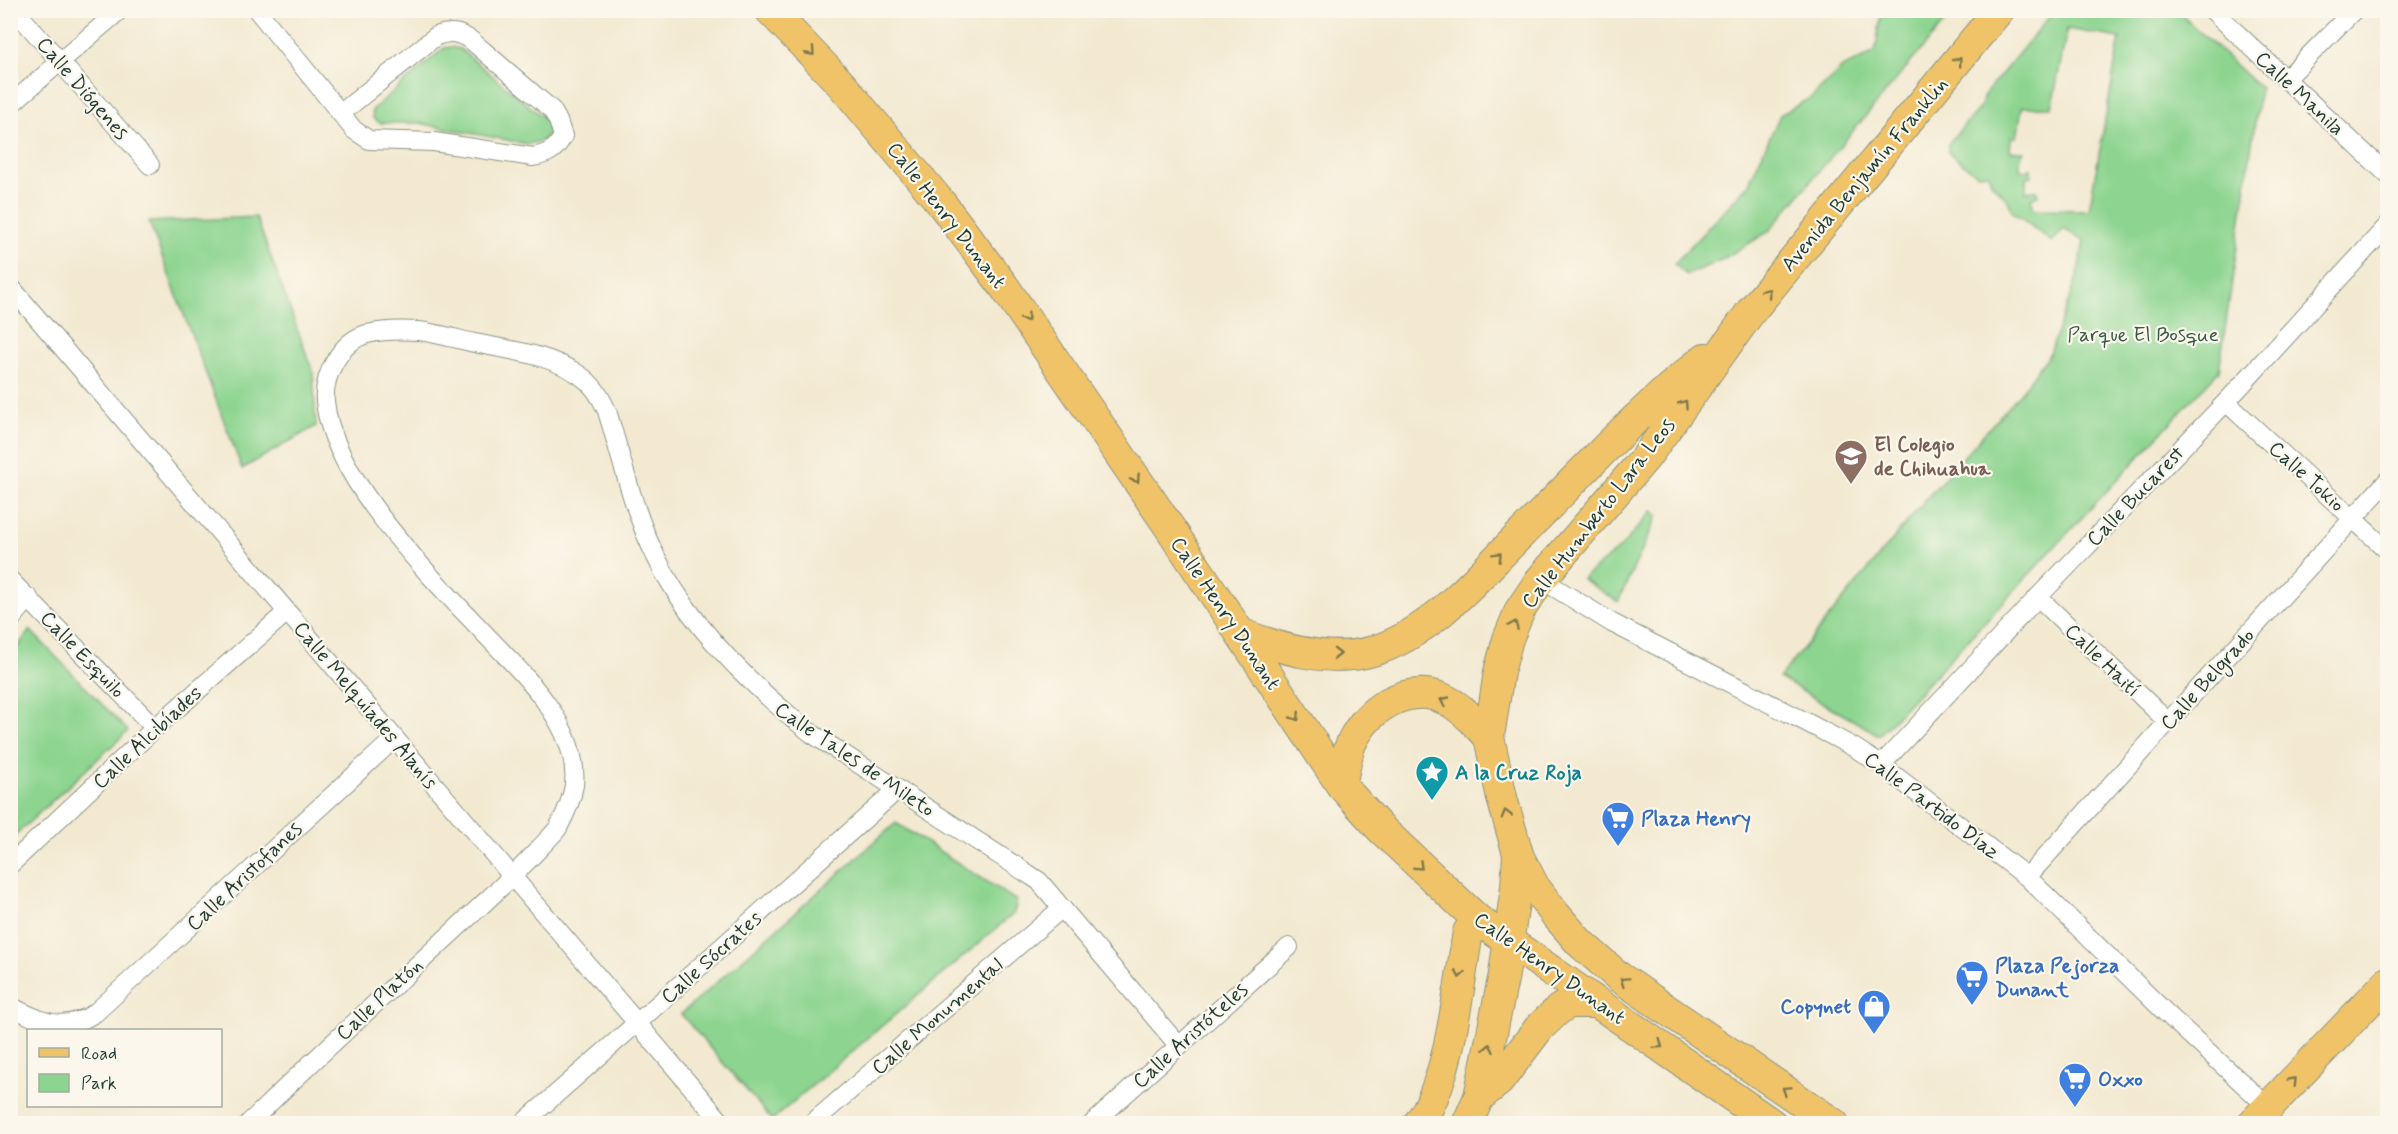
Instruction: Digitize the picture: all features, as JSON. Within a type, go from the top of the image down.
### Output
[{"type":"main road","name":"Calle Henry Dunant","points":[[770,10],[842,85],[982,257],[1054,357],[1341,785],[1397,845],[1478,920],[1772,1124]]},
{"type":"main road","name":"Avenida Benjamín Franklin","points":[[1730,338],[1999,10]]},
{"type":"main road","points":[[1240,633],[1277,648],[1319,654],[1371,652],[1401,641],[1450,604],[1661,393],[1730,338]]},
{"type":"main road","name":"Calle Humberto Lara Leos","points":[[1467,1124],[1479,1097],[1516,887],[1518,854],[1502,798],[1489,737],[1499,672],[1508,639],[1520,610],[1541,579],[1646,457],[1730,338]]},
{"type":"main road","points":[[1341,785],[1350,748],[1364,723],[1379,707],[1404,695],[1427,693],[1448,700],[1489,737]]},
{"type":"main road","name":"Calle Henry Dunant","points":[[1518,854],[1534,886],[1555,914],[1580,944],[1603,964],[1834,1124]]},
{"type":"main road","points":[[1418,1124],[1435,1094],[1444,1067],[1468,932],[1478,920]]},
{"type":"main road","points":[[2260,1115],[2388,982]]},
{"type":"main road","points":[[1479,1097],[1499,1081],[1539,1028],[1558,1010],[1569,1003],[1598,1003]]},
{"type":"street","name":"Calle Diógenes","points":[[15,10],[150,165]]},
{"type":"street","points":[[10,105],[120,10]]},
{"type":"street","points":[[257,10],[354,130],[369,140],[434,142],[533,157],[547,154],[558,146],[563,136],[552,110],[472,41],[462,34],[450,31],[436,36],[341,113]]},
{"type":"street","name":"Calle Manila","points":[[2212,10],[2388,175]]},
{"type":"street","points":[[2286,79],[2354,10]]},
{"type":"street","name":"Calle Bucarest","points":[[1881,765],[2038,597],[2226,402],[2388,225]]},
{"type":"street","name":"Calle Melquíades Alanís","points":[[10,286],[723,1124]]},
{"type":"street","name":"Calle Tales de Mileto","points":[[513,877],[556,830],[568,804],[574,786],[573,765],[566,737],[555,715],[528,680],[412,556],[365,494],[338,448],[328,422],[324,397],[327,376],[346,347],[364,335],[421,332],[540,357],[564,366],[592,385],[602,398],[607,411],[655,554],[690,611],[741,672],[776,706],[811,733],[1039,881],[1178,1045]]},
{"type":"street","name":"Calle Tokio","points":[[2226,402],[2388,551]]},
{"type":"street","name":"Calle Belgrado","points":[[2027,877],[2388,480]]},
{"type":"street","name":"Calle Partido Díaz","points":[[1541,579],[1612,623],[1806,722],[1855,748],[1881,765],[2027,877],[2166,1012],[2260,1115]]},
{"type":"street","name":"Calle Esquilo","points":[[10,580],[155,728]]},
{"type":"street","name":"Calle Haití","points":[[2038,597],[2168,722]]},
{"type":"street","points":[[10,621],[29,598]]},
{"type":"street","name":"Calle Alcibíades","points":[[10,865],[155,728],[287,612]]},
{"type":"street","name":"Calle Aristofanes","points":[[10,1006],[33,1018],[50,1023],[82,1022],[95,1013],[394,739]]},
{"type":"street","name":"Calle Sócrates","points":[[522,1124],[898,789]]},
{"type":"street","name":"Calle Platón","points":[[248,1124],[297,1075],[513,877]]},
{"type":"street","name":"Calle Monumental","points":[[811,1124],[1062,908]]},
{"type":"street","name":"Calle Aristóteles","points":[[1092,1124],[1289,947]]},
{"type":"green space","points":[[1882,11],[1954,11],[1768,232],[1723,259],[1687,275],[1674,264],[1748,185],[1780,115],[1812,97],[1842,68],[1875,52]]},
{"type":"green space","name":"Parque El Bosque","points":[[2054,11],[2177,11],[2260,88],[2219,371],[1879,735],[1779,678],[1926,499],[2022,391],[2050,353],[2077,277],[2084,241],[2064,229],[2052,242],[2013,212],[2007,199],[1992,184],[1988,173],[1977,174],[1949,153],[1948,144],[1981,106],[1984,95]],"holes":[[[2067,29],[2120,38],[2089,210],[2034,209],[2031,198],[2038,195],[2036,190],[2026,192],[2026,177],[2031,176],[2031,169],[2020,170],[2020,158],[2024,151],[2010,151],[2011,137],[2017,137],[2022,107],[2052,107]]]},
{"type":"green space","points":[[444,48],[460,49],[550,123],[549,133],[542,141],[527,144],[419,123],[380,123],[373,118],[372,110]]},
{"type":"green space","points":[[256,217],[313,372],[316,426],[242,469],[149,222]]},
{"type":"green space","points":[[1652,511],[1658,515],[1618,602],[1582,579],[1621,547]]},
{"type":"green space","points":[[30,630],[128,731],[11,839],[11,656]]},
{"type":"green space","points":[[896,823],[1017,901],[1014,913],[772,1120],[681,1014]]},
{"type":"place","name":"El Colegio de Chihuahua","points":[[1851,485]]},
{"type":"place","name":"A la Cruz Roja","points":[[1432,801]]},
{"type":"place","name":"Plaza Henry","points":[[1618,847]]},
{"type":"place","name":"Plaza Pejorza Dunant","points":[[1972,1006]]},
{"type":"place","name":"Copynet","points":[[1874,1035]]},
{"type":"place","name":"Oxxo","points":[[2075,1108]]}]
